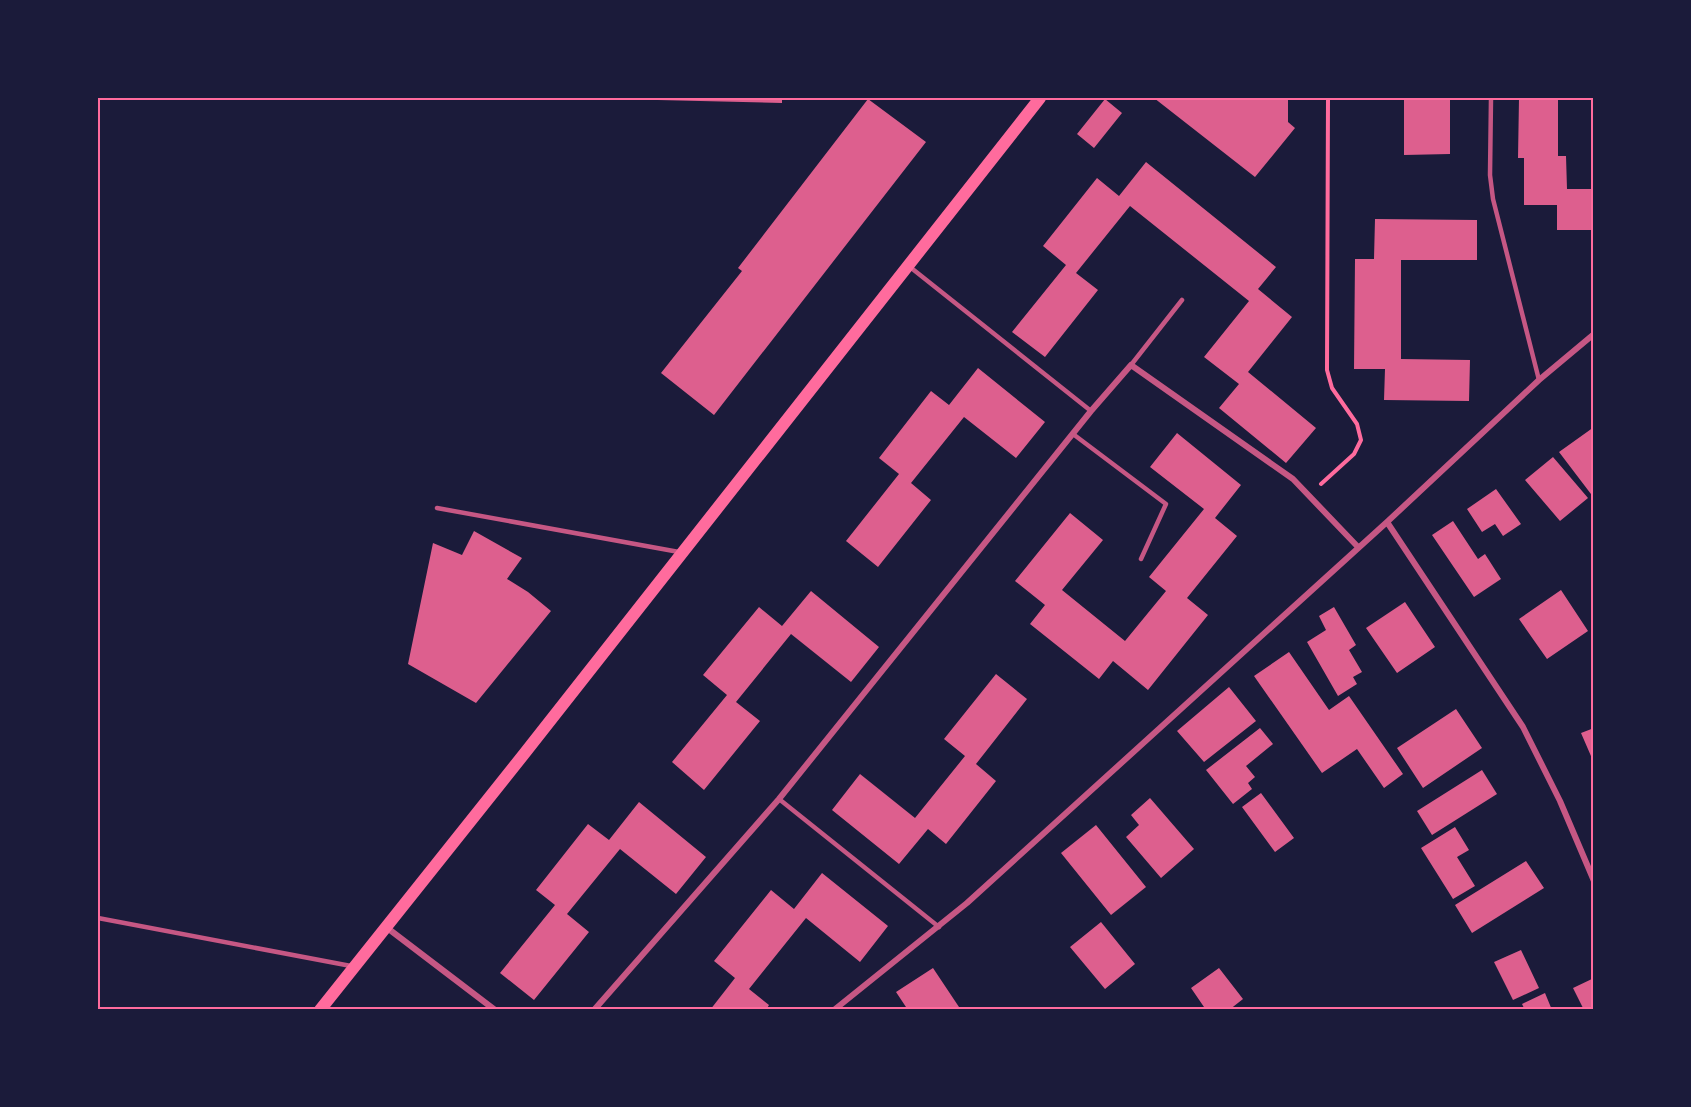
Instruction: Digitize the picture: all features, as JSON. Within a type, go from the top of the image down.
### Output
[{"type":"main road","points":[[320,1010],[1040,98]]},
{"type":"street","points":[[834,1010],[939,927],[1386,522],[1539,380],[1593,334]]},
{"type":"street","points":[[594,1010],[779,799],[1091,411],[1131,366],[1293,479],[1358,547]]},
{"type":"street","points":[[1386,522],[1523,727],[1560,801],[1593,881]]},
{"type":"street","points":[[386,927],[495,1010]]},
{"type":"lane","points":[[1491,98],[1490,175],[1493,199],[1539,380]]},
{"type":"lane","points":[[908,265],[1091,411]]},
{"type":"lane","points":[[1131,366],[1182,300]]},
{"type":"lane","points":[[1073,434],[1166,504],[1141,558]]},
{"type":"lane","points":[[437,508],[681,553]]},
{"type":"lane","points":[[779,799],[939,927]]},
{"type":"lane","points":[[98,918],[354,966]]},
{"type":"path","points":[[1309,494],[1354,454],[1361,440],[1357,424],[1332,388],[1327,370],[1328,98]]},
{"type":"building","points":[[782,98],[782,103],[615,99]]},
{"type":"building","points":[[1154,98],[1288,98],[1288,122],[1295,128],[1255,177]]},
{"type":"building","points":[[1404,98],[1450,98],[1450,154],[1404,155]]},
{"type":"building","points":[[1519,98],[1558,98],[1558,156],[1566,156],[1567,189],[1594,189],[1594,230],[1557,230],[1557,205],[1524,205],[1524,158],[1518,158]]},
{"type":"building","points":[[868,99],[926,142],[714,415],[661,373],[742,271],[738,268]]},
{"type":"building","points":[[1105,99],[1122,113],[1094,148],[1077,134]]},
{"type":"building","points":[[1146,162],[1276,267],[1258,289],[1292,317],[1248,372],[1316,428],[1286,463],[1219,408],[1239,384],[1204,357],[1249,301],[1130,206],[1076,273],[1098,290],[1045,357],[1012,332],[1066,265],[1043,246],[1097,178],[1119,196]]},
{"type":"building","points":[[1375,219],[1477,220],[1477,260],[1401,260],[1401,359],[1470,360],[1469,401],[1384,400],[1385,369],[1354,369],[1355,259],[1374,259]]},
{"type":"building","points":[[978,368],[1045,422],[1016,458],[964,417],[911,483],[931,500],[878,567],[846,541],[899,474],[879,458],[931,391],[949,405]]},
{"type":"building","points":[[1594,427],[1594,498],[1559,452]]},
{"type":"building","points":[[1177,433],[1241,485],[1215,518],[1237,536],[1187,598],[1208,615],[1148,690],[1113,661],[1099,679],[1030,624],[1045,605],[1015,581],[1070,513],[1103,540],[1062,590],[1125,641],[1166,591],[1149,577],[1204,509],[1150,467]]},
{"type":"building","points":[[1553,457],[1588,498],[1560,521],[1525,480]]},
{"type":"building","points":[[1496,489],[1521,524],[1503,536],[1495,524],[1482,532],[1467,509]]},
{"type":"building","points":[[1453,521],[1478,559],[1485,554],[1501,579],[1474,597],[1432,535]]},
{"type":"building","points":[[474,531],[522,558],[507,579],[528,592],[551,611],[476,703],[408,664],[433,543],[462,555]]},
{"type":"building","points":[[1561,590],[1588,631],[1547,659],[1519,619]]},
{"type":"building","points":[[811,591],[879,647],[851,682],[791,634],[736,702],[760,721],[704,790],[672,762],[727,695],[703,675],[759,607],[782,626]]},
{"type":"building","points":[[1405,602],[1435,647],[1397,673],[1366,628]]},
{"type":"building","points":[[1334,607],[1356,645],[1349,650],[1362,672],[1353,677],[1357,684],[1338,696],[1307,642],[1326,630],[1319,616]]},
{"type":"building","points":[[1289,652],[1329,710],[1349,696],[1403,774],[1384,788],[1357,749],[1322,773],[1254,676]]},
{"type":"building","points":[[996,674],[1027,699],[976,764],[996,781],[946,844],[928,829],[899,864],[832,810],[860,774],[915,818],[965,756],[944,739]]},
{"type":"building","points":[[1229,687],[1256,721],[1204,762],[1177,731]]},
{"type":"building","points":[[1456,709],[1482,748],[1423,788],[1397,748]]},
{"type":"building","points":[[1260,728],[1273,744],[1246,766],[1255,777],[1248,783],[1252,789],[1233,804],[1206,770]]},
{"type":"building","points":[[1594,728],[1594,763],[1581,733]]},
{"type":"building","points":[[1482,770],[1497,794],[1432,835],[1417,811]]},
{"type":"building","points":[[1261,793],[1294,838],[1275,852],[1242,807]]},
{"type":"building","points":[[1150,798],[1194,849],[1161,878],[1126,837],[1139,825],[1131,815]]},
{"type":"building","points":[[639,802],[706,857],[676,894],[620,849],[567,914],[589,932],[534,1000],[500,973],[555,905],[536,890],[588,824],[609,840]]},
{"type":"building","points":[[1096,825],[1146,887],[1111,915],[1061,853]]},
{"type":"building","points":[[1455,827],[1469,850],[1457,857],[1475,886],[1453,899],[1421,848]]},
{"type":"building","points":[[1526,861],[1544,888],[1472,933],[1455,905]]},
{"type":"building","points":[[822,873],[888,926],[860,962],[806,918],[749,989],[769,1005],[766,1010],[710,1010],[735,978],[714,961],[771,890],[794,909]]},
{"type":"building","points":[[1101,922],[1135,964],[1105,989],[1070,947]]},
{"type":"building","points":[[1521,950],[1539,988],[1513,1000],[1494,962]]},
{"type":"building","points":[[933,968],[961,1010],[908,1010],[896,992]]},
{"type":"building","points":[[1219,968],[1243,999],[1229,1010],[1201,1010],[1204,1007],[1191,988]]},
{"type":"building","points":[[1594,978],[1594,1010],[1584,1010],[1573,988]]},
{"type":"building","points":[[1545,993],[1552,1010],[1525,1010],[1522,1004]]}]
